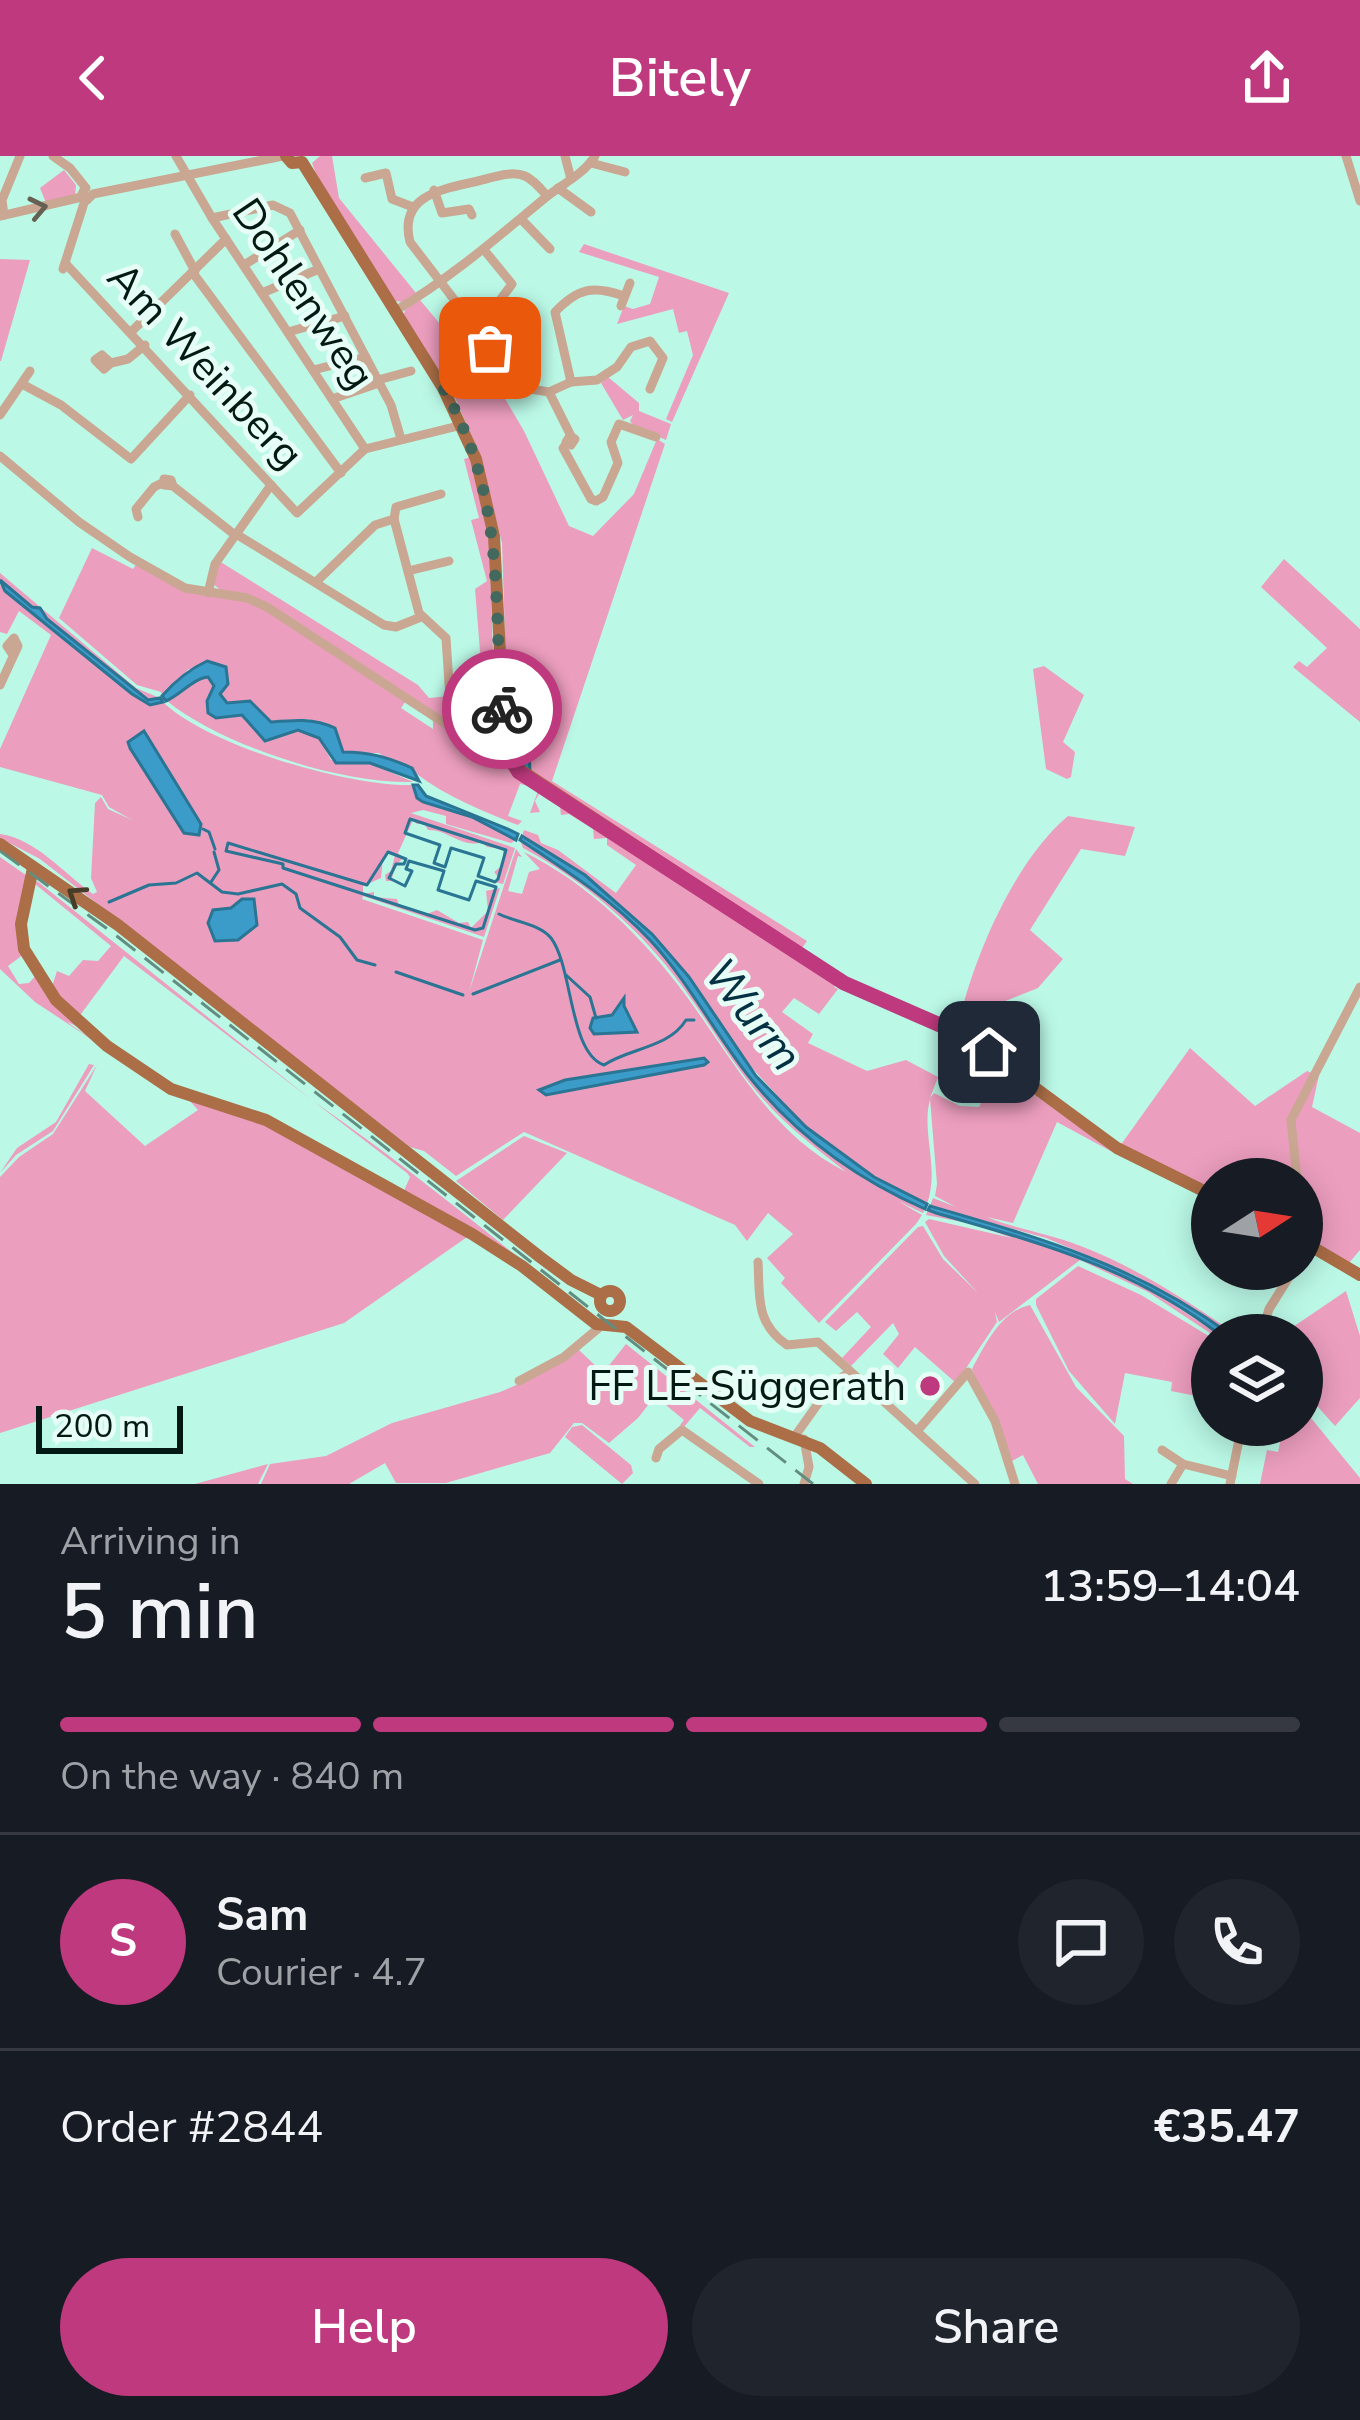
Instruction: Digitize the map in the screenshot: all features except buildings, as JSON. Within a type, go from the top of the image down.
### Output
[{"type":"main road","points":[[284,156],[292,163],[304,159],[464,424],[484,484],[494,536],[505,750],[519,772],[863,994],[965,1036],[1118,1148],[1191,1184]]},
{"type":"main road","points":[[0,844],[118,925],[524,1244],[571,1280],[601,1295]]},
{"type":"main road","points":[[33,868],[21,924],[24,949],[56,1000],[95,1036],[171,1089],[248,1112],[284,1129],[496,1249],[561,1297],[613,1322],[692,1373],[750,1421],[800,1438],[866,1484]]},
{"type":"main road","points":[[1323,1256],[1360,1275]]},
{"type":"main road","points":[[601,1295],[620,1288],[613,1322]]},
{"type":"main road","points":[[601,1295],[602,1308],[613,1322]]},
{"type":"street","points":[[20,156],[2,200],[2,216],[284,156]]},
{"type":"street","points":[[53,156],[70,168],[86,195]]},
{"type":"street","name":"Dohlenweg","points":[[176,156],[365,449]]},
{"type":"street","points":[[565,156],[571,179]]},
{"type":"street","points":[[1346,156],[1360,201]]},
{"type":"street","points":[[394,311],[485,251],[593,160],[626,172]]},
{"type":"street","points":[[365,178],[386,173],[391,198],[413,207]]},
{"type":"street","points":[[464,324],[470,319],[410,242],[407,227],[413,207],[434,190],[513,174],[526,176],[547,196]]},
{"type":"street","points":[[557,188],[590,212]]},
{"type":"street","points":[[434,190],[442,213],[470,209],[472,215]]},
{"type":"street","name":"Am Weinberg","points":[[86,195],[64,266],[145,345],[297,513],[340,473]]},
{"type":"street","points":[[212,218],[278,206],[290,213],[391,405],[401,439]]},
{"type":"street","points":[[521,219],[550,249]]},
{"type":"street","points":[[244,265],[299,230]]},
{"type":"street","points":[[175,234],[194,272],[340,473],[365,449],[464,424]]},
{"type":"street","points":[[132,332],[226,239]]},
{"type":"street","points":[[485,251],[512,284],[498,303],[508,314]]},
{"type":"street","points":[[262,293],[320,268]]},
{"type":"street","points":[[571,382],[555,312],[579,291],[597,287],[622,301],[630,283]]},
{"type":"street","points":[[288,332],[345,316]]},
{"type":"street","points":[[443,388],[477,366],[487,350],[497,345],[508,350],[530,389],[550,392],[571,382],[598,379],[617,367],[631,347],[650,341],[663,358],[650,389]]},
{"type":"street","points":[[111,363],[128,359],[145,345]]},
{"type":"street","points":[[313,370],[365,357]]},
{"type":"street","points":[[0,415],[5,392],[22,384],[30,371]]},
{"type":"street","points":[[332,399],[411,371]]},
{"type":"street","points":[[22,384],[62,405],[131,459],[190,395]]},
{"type":"street","points":[[550,392],[569,440],[563,448],[594,501],[603,497],[618,463],[610,442],[619,424],[656,437]]},
{"type":"street","points":[[0,472],[3,458],[118,550],[182,586],[247,598],[267,608],[487,752],[505,750]]},
{"type":"street","points":[[138,517],[136,509],[154,486],[168,485],[236,534],[388,626],[421,617]]},
{"type":"street","points":[[208,593],[212,568],[271,485]]},
{"type":"street","points":[[441,494],[396,506],[394,519],[421,617],[446,638],[452,729]]},
{"type":"street","points":[[316,582],[375,525],[394,519]]},
{"type":"street","points":[[408,571],[449,561]]},
{"type":"street","points":[[0,686],[13,655]]},
{"type":"street","points":[[1295,1158],[1291,1120],[1360,987]]},
{"type":"street","points":[[758,1262],[758,1301],[770,1332],[787,1345],[818,1342],[962,1469],[962,1481],[974,1484]]},
{"type":"street","points":[[519,1381],[613,1322]]},
{"type":"street","points":[[804,1484],[809,1467],[800,1438],[832,1384],[850,1372]]},
{"type":"street","points":[[918,1430],[968,1372],[995,1421],[1015,1484]]},
{"type":"street","points":[[656,1458],[659,1449],[682,1430],[759,1484]]},
{"type":"street","points":[[1162,1450],[1183,1464],[1231,1480],[1238,1446]]},
{"type":"street","points":[[1171,1484],[1183,1464]]},
{"type":"shaded area","points":[[320,156],[332,156],[339,198],[416,293],[402,302],[395,301],[318,179],[312,163]]},
{"type":"shaded area","points":[[64,170],[76,185],[75,196],[46,203],[40,188]]},
{"type":"shaded area","points":[[584,244],[729,293],[672,422],[666,419],[693,355],[687,331],[679,333],[673,309],[617,324],[624,306],[633,309],[650,304],[659,277],[579,252]]},
{"type":"shaded area","points":[[0,259],[30,260],[1,361],[0,361]]},
{"type":"shaded area","points":[[420,300],[466,355],[508,316],[512,319],[508,329],[517,336],[512,342],[492,343],[475,362],[445,379],[403,318],[405,310]]},
{"type":"shaded area","points":[[495,349],[506,357],[487,368],[524,431],[569,526],[593,536],[634,494],[657,439],[665,444],[552,781],[807,941],[800,951],[520,764],[512,748],[507,699],[502,543],[480,455],[452,391]]},
{"type":"shaded area","points":[[608,377],[639,403],[639,411],[671,424],[666,440],[633,425],[633,415],[623,420],[601,383]]},
{"type":"shaded area","points":[[471,457],[489,531],[496,746],[486,746],[270,607],[213,584],[219,561],[418,685],[429,698],[449,696],[451,704],[484,701],[475,589],[487,581],[471,520],[479,518],[464,459]]},
{"type":"shaded area","points":[[92,548],[133,569],[137,563],[168,581],[265,610],[405,702],[401,708],[433,729],[433,720],[482,753],[501,757],[534,787],[520,784],[508,816],[522,821],[518,825],[472,806],[379,753],[343,753],[329,731],[315,721],[270,722],[250,701],[228,703],[220,694],[227,684],[189,669],[162,696],[137,685],[59,618]]},
{"type":"shaded area","points":[[1284,559],[1360,629],[1360,722],[1293,667],[1299,661],[1307,667],[1327,648],[1261,587]]},
{"type":"shaded area","points":[[0,573],[136,688],[160,698],[148,700],[0,580]]},
{"type":"shaded area","points":[[0,585],[149,705],[163,702],[212,734],[281,761],[354,779],[413,785],[423,802],[473,817],[516,840],[511,843],[446,824],[446,816],[423,810],[411,813],[515,848],[503,884],[495,882],[499,878],[494,872],[503,865],[503,849],[462,841],[413,820],[391,881],[385,875],[395,855],[388,852],[381,878],[363,886],[363,894],[397,899],[399,905],[427,914],[437,910],[459,923],[468,922],[471,928],[488,911],[486,891],[500,888],[484,937],[362,899],[483,940],[469,992],[516,849],[522,857],[518,856],[508,891],[522,894],[529,872],[540,869],[524,852],[548,865],[593,896],[634,934],[776,1117],[846,1172],[767,1104],[666,965],[630,926],[569,876],[523,848],[520,840],[606,899],[652,942],[744,1070],[782,1113],[849,1166],[925,1209],[923,1213],[898,1201],[922,1215],[819,1323],[781,1283],[785,1278],[767,1258],[793,1234],[768,1213],[747,1241],[735,1225],[524,1132],[456,1176],[424,1151],[410,1147],[40,859],[0,838],[0,834],[13,837],[37,849],[93,894],[97,892],[91,878],[95,803],[101,797],[108,809],[132,820],[109,807],[102,795],[0,767],[0,749],[51,635],[19,611],[7,634],[0,632]],"holes":[[[708,1061],[546,1095],[541,1089],[564,1080]]]},
{"type":"shaded area","points":[[1044,666],[1084,695],[1063,742],[1075,752],[1067,779],[1046,769],[1033,669]]},
{"type":"shaded area","points":[[208,677],[214,686],[210,691],[251,723],[258,735],[298,730],[319,738],[331,760],[370,763],[413,782],[352,777],[284,759],[219,733],[167,701],[199,678]]},
{"type":"shaded area","points":[[538,791],[838,982],[819,1014],[794,998],[782,1012],[813,1034],[808,1043],[867,1071],[906,1060],[938,1077],[930,1098],[934,1093],[960,1106],[979,1107],[990,1086],[1014,1092],[1024,1087],[1118,1155],[1057,1122],[1013,1223],[987,1217],[1120,1263],[1206,1314],[1197,1314],[1136,1276],[1046,1238],[930,1206],[933,1198],[956,1207],[935,1196],[930,1099],[932,1177],[927,1204],[874,1177],[806,1127],[741,1056],[689,977],[652,934],[585,875],[522,836],[524,830],[538,835],[541,843],[558,850],[616,893],[636,865],[607,845],[607,838],[594,839],[593,829],[569,814],[561,815],[560,807],[539,794],[535,801],[540,812],[530,813]]},
{"type":"shaded area","points":[[1068,816],[1135,827],[1125,856],[1081,849],[1030,930],[1063,959],[1038,988],[993,1006],[992,1040],[1030,1073],[1033,1082],[957,1031],[998,914],[1030,859]]},
{"type":"shaded area","points":[[0,857],[30,878],[24,954],[8,966],[19,984],[29,983],[37,974],[79,1027],[67,1022],[103,1047],[35,1002],[0,969]]},
{"type":"shaded area","points":[[37,881],[310,1099],[124,956],[78,1018],[51,990],[57,971],[69,976],[83,960],[98,961],[111,946]]},
{"type":"shaded area","points":[[1190,1048],[1255,1106],[1321,1066],[1312,1107],[1360,1133],[1360,1250],[1349,1263],[1323,1249],[1323,1158],[1191,1158],[1191,1181],[1120,1146]]},
{"type":"shaded area","points":[[89,1064],[94,1065],[53,1131],[16,1155],[0,1173],[17,1148],[56,1122]]},
{"type":"shaded area","points":[[97,1065],[85,1091],[145,1146],[198,1110],[189,1100],[245,1115],[470,1235],[344,1323],[0,1433],[0,1177],[53,1134]]},
{"type":"shaded area","points":[[314,1102],[423,1182],[601,1324],[403,1193],[410,1177],[407,1173]]},
{"type":"shaded area","points":[[524,1136],[567,1153],[503,1220],[456,1181]]},
{"type":"shaded area","points":[[928,1210],[1069,1251],[1143,1285],[1191,1320],[1148,1292],[1080,1260],[999,1322],[995,1312],[997,1322],[956,1383],[915,1347],[898,1368],[883,1354],[899,1334],[893,1323],[851,1366],[842,1358],[871,1327],[857,1312],[836,1331],[825,1322],[918,1227],[923,1226],[943,1259],[978,1293],[944,1256],[925,1222],[929,1219],[1012,1238],[926,1215]]},
{"type":"shaded area","points":[[1078,1266],[1191,1325],[1191,1395],[1171,1391],[1172,1382],[1125,1373],[1115,1424],[1069,1371],[1036,1299]]},
{"type":"shaded area","points":[[1346,1291],[1360,1336],[1360,1398],[1335,1426],[1323,1413],[1323,1314],[1312,1314]]},
{"type":"shaded area","points":[[1030,1305],[1076,1387],[1124,1436],[1125,1479],[1133,1484],[1038,1484],[1023,1455],[1010,1462],[972,1369],[1002,1322]]},
{"type":"shaded area","points":[[626,1344],[755,1447],[700,1408],[683,1428],[684,1420],[655,1396],[609,1443],[582,1423],[574,1423],[550,1453],[446,1483],[396,1483],[385,1463],[349,1484],[261,1484],[270,1464],[326,1456],[392,1423],[500,1392],[578,1349],[603,1373]]},
{"type":"shaded area","points":[[582,1425],[631,1465],[633,1473],[622,1484],[565,1437],[572,1427]]},
{"type":"shaded area","points":[[1323,1433],[1360,1484],[1260,1484],[1267,1450],[1278,1452],[1279,1446],[1323,1446]]},
{"type":"shaded area","points":[[268,1464],[258,1484],[195,1484]]},
{"type":"water","points":[[0,580],[148,700],[163,702],[150,705],[132,694],[5,591]]},
{"type":"water","points":[[207,661],[226,667],[228,684],[220,694],[227,703],[250,701],[271,722],[311,721],[335,728],[343,752],[395,761],[412,768],[419,781],[370,763],[336,763],[319,738],[298,730],[265,741],[242,715],[216,718],[208,713],[214,686],[208,677],[166,701],[162,696],[172,685]]},
{"type":"water","points":[[509,716],[528,721],[530,773],[513,755]]},
{"type":"water","points":[[144,731],[201,824],[199,835],[184,833],[130,748],[128,742]]},
{"type":"water","points":[[413,785],[426,796],[518,834],[516,840],[472,817],[423,802]]},
{"type":"water","points":[[522,836],[585,875],[652,934],[689,977],[756,1076],[806,1127],[874,1177],[927,1204],[925,1209],[850,1168],[784,1115],[747,1074],[650,940],[572,874],[520,840]]},
{"type":"water","points":[[242,899],[254,899],[257,925],[238,940],[215,941],[208,923],[213,910],[231,908]]},
{"type":"water","points":[[624,998],[637,1032],[594,1034],[590,1028],[593,1018],[612,1015]]},
{"type":"water","points":[[704,1058],[708,1062],[704,1065],[546,1095],[539,1090],[565,1080]]},
{"type":"water","points":[[930,1206],[1086,1256],[1200,1314],[1191,1314],[1084,1260],[928,1210]]},
{"type":"waterway","points":[[410,819],[506,850],[498,879],[478,876],[484,858],[451,848],[445,867],[434,863],[440,845],[405,833],[410,819]]},
{"type":"waterway","points":[[203,829],[209,832],[215,849]]},
{"type":"waterway","points":[[228,843],[367,885],[388,852],[406,859],[396,864],[389,878],[405,886],[412,871],[406,869],[409,861],[444,871],[438,890],[469,900],[476,881],[496,887],[483,928],[475,930],[283,868],[283,864],[226,851],[228,843]]},
{"type":"waterway","points":[[211,882],[219,870],[214,852]]},
{"type":"waterway","points":[[109,902],[149,885],[176,883],[197,873],[222,892],[238,894],[282,884],[296,894],[300,908],[340,937],[357,960],[375,965]]},
{"type":"waterway","points":[[499,914],[534,926],[551,938],[584,1044],[604,1065],[659,1042],[686,1020],[694,1020]]},
{"type":"waterway","points":[[473,994],[560,960]]},
{"type":"waterway","points":[[396,972],[463,995]]},
{"type":"waterway","points":[[566,975],[590,997],[596,1018]]},
{"type":"railway","points":[[0,851],[113,933],[813,1484]]},
{"type":"way so far","points":[[490,348],[477,366],[443,388],[464,424],[492,521],[502,709]]},
{"type":"place","name":"FF LE-Süggerath","points":[[930,1386]]},
{"type":"route","points":[[502,709],[505,749],[519,772],[844,983],[965,1036],[989,1052]]},
{"type":"water label","name":"Wurm","points":[[753,1015]]}]
